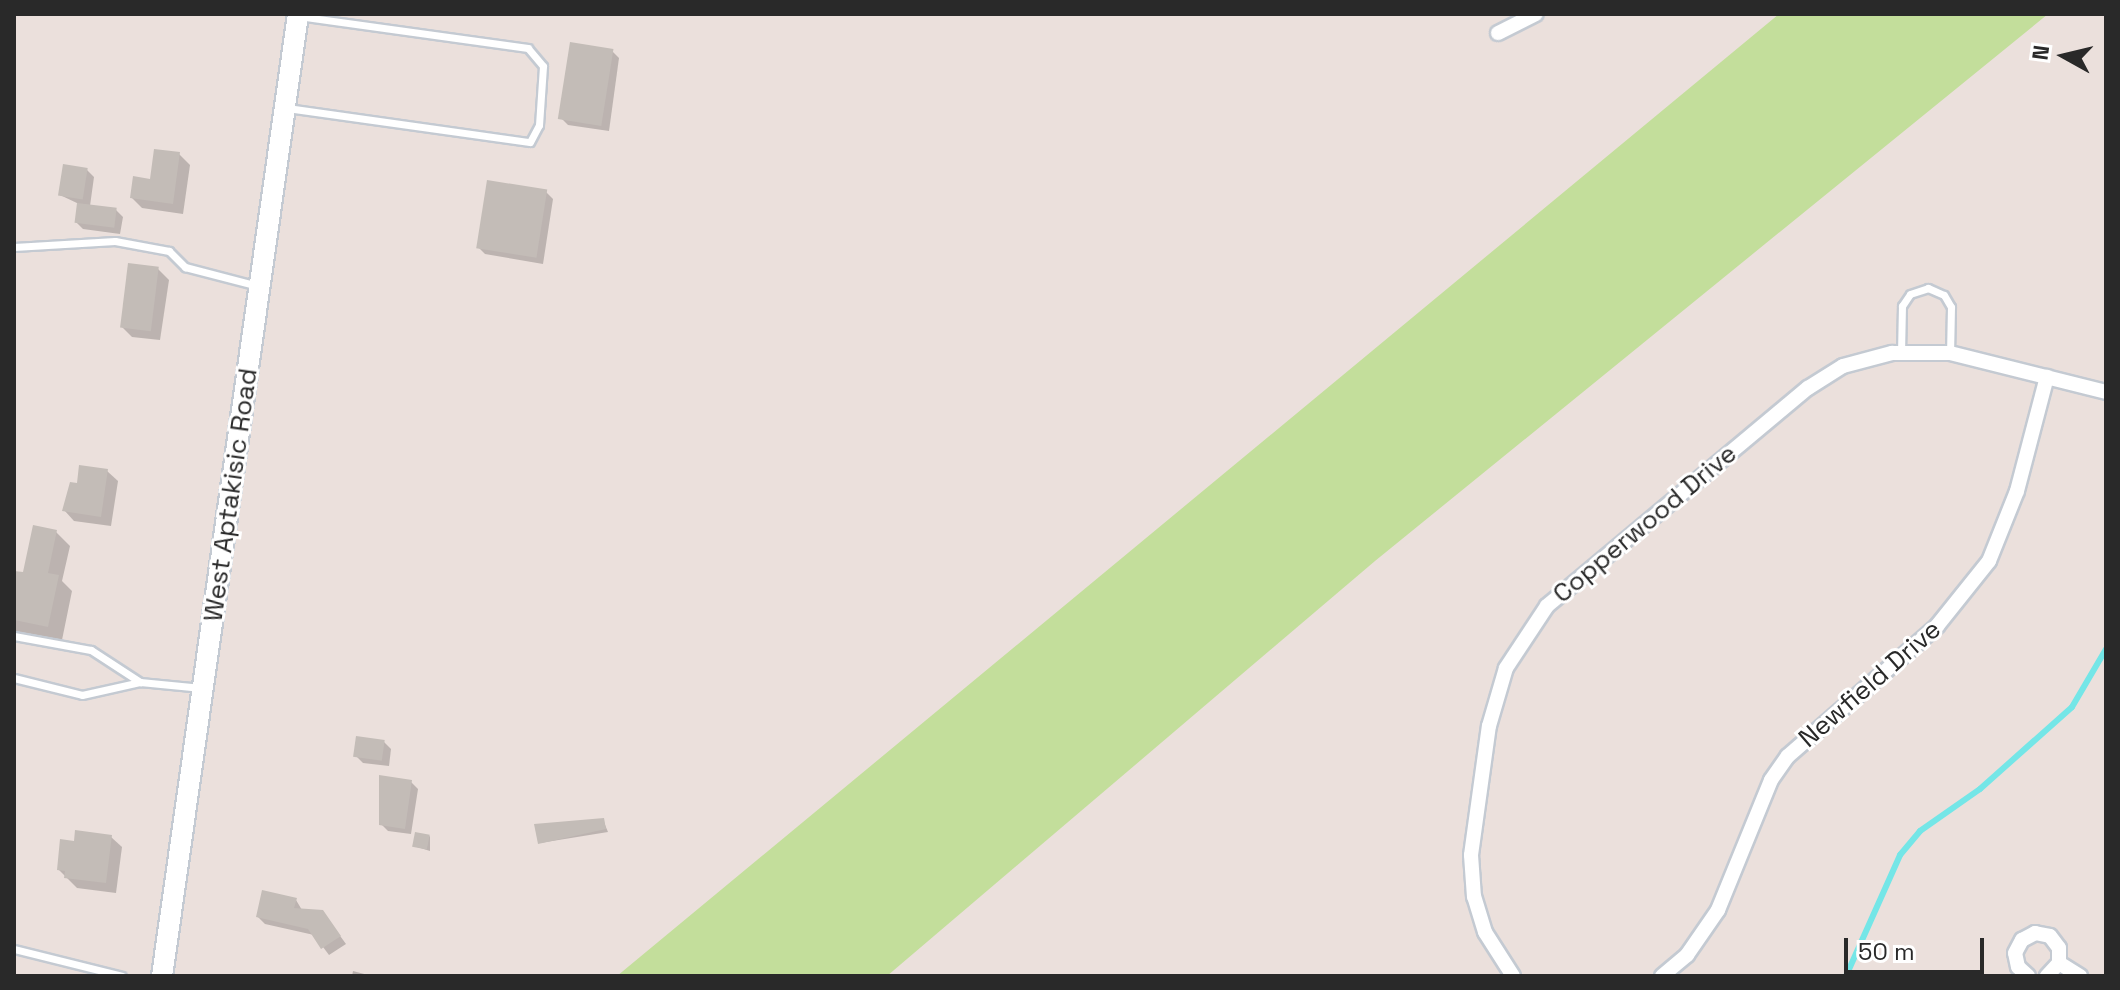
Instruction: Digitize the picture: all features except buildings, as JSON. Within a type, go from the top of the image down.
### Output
[{"type":"main road","name":"West Aptakisic Road","points":[[162,976],[298,15]]},
{"type":"street","points":[[1498,33],[1536,14]]},
{"type":"street","name":"Copperwood Drive","points":[[1513,976],[1485,932],[1474,897],[1471,855],[1489,726],[1517,646],[1565,589],[1808,388],[1843,366],[1901,353],[1950,353],[2106,392]]},
{"type":"street","name":"Newfield Drive","points":[[1662,976],[1687,955],[1718,910],[1766,791],[1788,756],[1937,626],[1989,561],[2005,530],[2047,377]]},
{"type":"street","points":[[2028,976],[2018,967],[2015,953],[2028,935],[2043,934],[2056,941],[2059,963]]},
{"type":"street","points":[[2047,976],[2059,963]]},
{"type":"street","points":[[2059,963],[2080,976]]},
{"type":"lane","points":[[285,107],[530,142],[539,125],[543,66],[528,48],[298,15]]},
{"type":"lane","points":[[14,247],[115,241],[169,251],[185,267],[260,286]]},
{"type":"lane","points":[[1901,353],[1902,306],[1915,290],[1928,288],[1944,295],[1951,307],[1950,353]]},
{"type":"lane","points":[[14,636],[91,650],[140,682]]},
{"type":"lane","points":[[14,678],[82,695],[140,682],[204,688]]},
{"type":"lane","points":[[14,949],[122,976]]},
{"type":"green space","points":[[1779,14],[2048,14],[1375,561],[887,976],[617,976]]},
{"type":"waterway","points":[[1846,976],[1900,855],[1920,831],[1980,789],[2072,707],[2106,649]]}]
